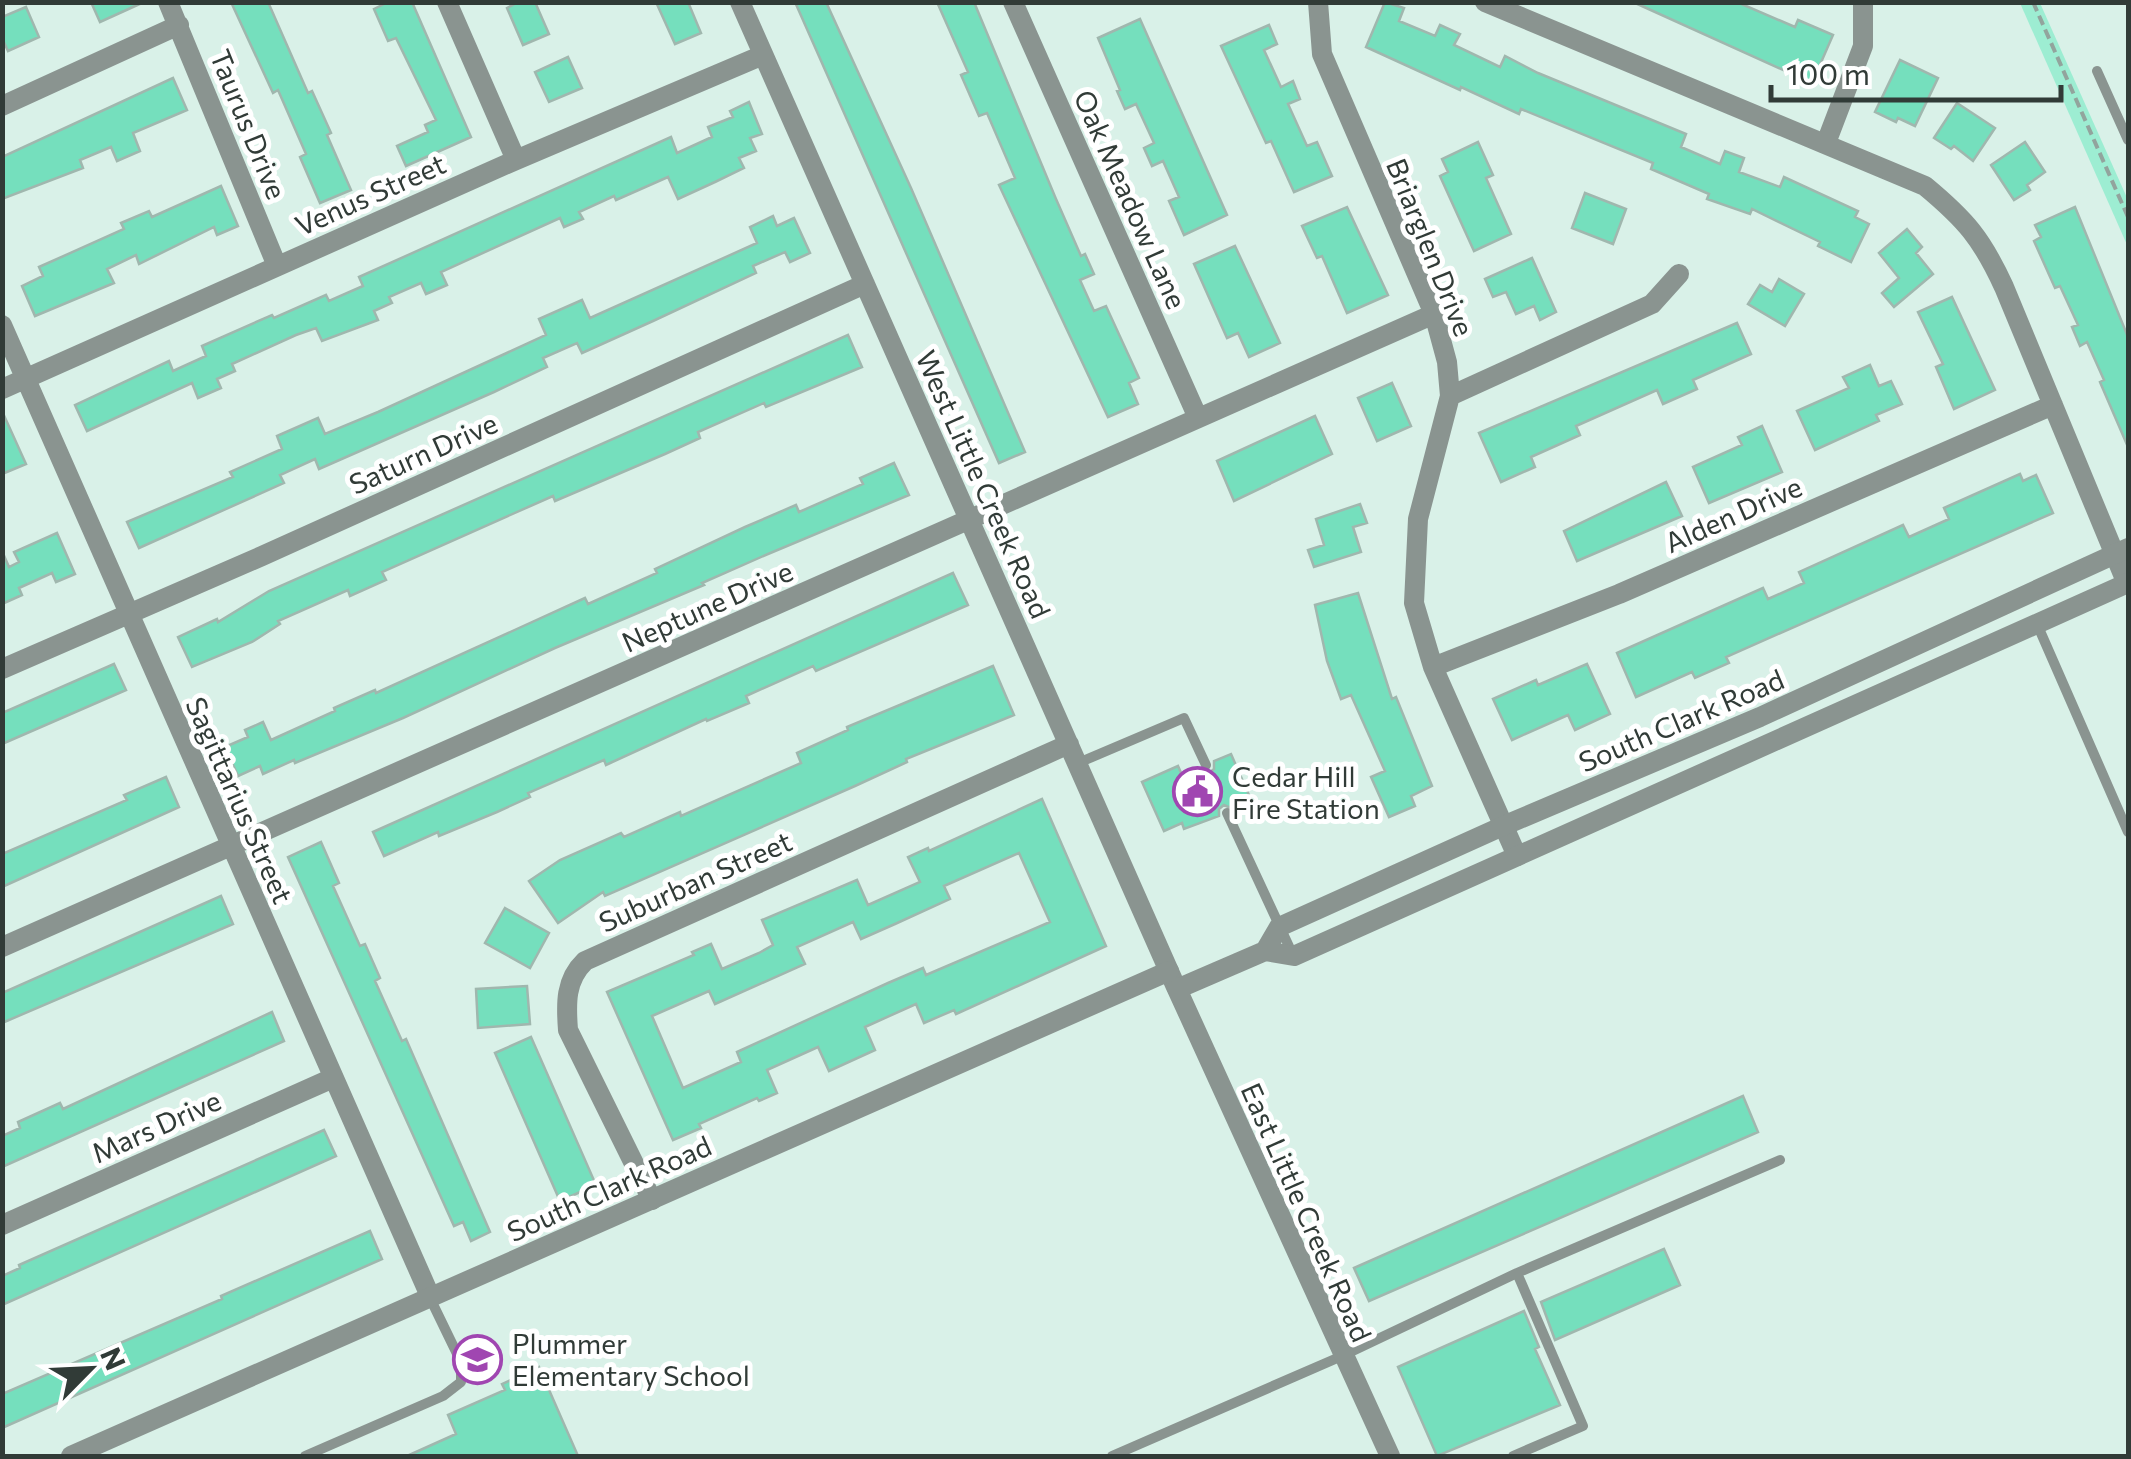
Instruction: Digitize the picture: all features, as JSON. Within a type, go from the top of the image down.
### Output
[{"type":"street","name":"Taurus Drive","points":[[168,2],[277,266]]},
{"type":"street","points":[[446,2],[516,160]]},
{"type":"street","name":"West Little Creek Road","points":[[740,2],[1173,980]]},
{"type":"street","name":"Oak Meadow Lane","points":[[1013,2],[1198,418]]},
{"type":"street","name":"Briarglen Drive","points":[[1318,2],[1322,54],[1434,314],[1447,362],[1450,396],[1418,519],[1414,603],[1433,667],[1517,856]]},
{"type":"street","points":[[1485,2],[1925,186],[1960,216],[1984,245],[2121,551],[2128,583]]},
{"type":"street","points":[[1826,144],[1863,46],[1863,2]]},
{"type":"street","points":[[2,106],[179,26]]},
{"type":"street","name":"Venus Street","points":[[2,389],[516,160],[763,55]]},
{"type":"street","points":[[1450,396],[1652,304],[1679,274]]},
{"type":"street","name":"Saturn Drive","points":[[2,669],[865,284]]},
{"type":"street","name":"Neptune Drive","points":[[2,947],[1434,314]]},
{"type":"street","name":"Sagittarius Street","points":[[2,325],[430,1296]]},
{"type":"street","name":"Alden Drive","points":[[1433,667],[1619,594],[2053,404]]},
{"type":"street","name":"South Clark Road","points":[[1279,927],[1760,717],[2121,551]]},
{"type":"street","name":"South Clark Road","points":[[1294,956],[2128,583]]},
{"type":"street","name":"Suburban Street","points":[[652,1200],[568,1030],[566,1001],[574,972],[585,961],[1074,754]]},
{"type":"street","points":[[1279,927],[1265,952],[1294,956]]},
{"type":"street","name":"South Clark Road","points":[[83,1454],[652,1200],[1173,980],[1265,952]]},
{"type":"street","name":"East Little Creek Road","points":[[1173,980],[1390,1456]]},
{"type":"street","name":"Mars Drive","points":[[2,1225],[333,1078]]},
{"type":"lane","points":[[2097,71],[2128,140]]},
{"type":"lane","points":[[2037,624],[2128,832]]},
{"type":"lane","points":[[1074,754],[1184,718],[1206,765]]},
{"type":"lane","points":[[1228,813],[1294,956]]},
{"type":"lane","points":[[1112,1456],[1342,1356],[1517,1273],[1780,1160]]},
{"type":"lane","points":[[1513,1456],[1583,1426],[1517,1273]]},
{"type":"lane","points":[[305,1456],[443,1396],[461,1382],[461,1362],[430,1296]]},
{"type":"path","points":[[2032,2],[2128,218]]},
{"type":"green space","points":[[2020,3],[2040,3],[2128,200],[2128,247]]},
{"type":"building","points":[[91,2],[144,2],[100,22]]},
{"type":"building","points":[[231,2],[268,2],[308,93],[312,91],[331,133],[327,135],[351,190],[320,203],[300,157],[306,154],[278,90],[273,93]]},
{"type":"building","points":[[388,2],[412,2],[471,137],[406,166],[397,146],[428,132],[425,125],[436,120],[396,38],[388,41],[374,9]]},
{"type":"building","points":[[518,2],[535,2],[549,34],[523,45],[507,8]]},
{"type":"building","points":[[656,2],[688,2],[701,33],[675,44]]},
{"type":"building","points":[[795,2],[826,2],[1025,452],[999,463]]},
{"type":"building","points":[[937,2],[974,2],[1081,256],[1085,254],[1094,274],[1080,280],[1094,311],[1106,306],[1139,378],[1129,383],[1138,404],[1108,417],[999,185],[1015,178],[987,113],[979,116],[961,75],[968,72]]},
{"type":"building","points":[[1385,2],[1404,8],[1399,21],[1435,36],[1440,25],[1460,34],[1454,45],[1500,67],[1505,56],[1686,134],[1681,147],[1720,164],[1725,151],[1744,158],[1739,172],[1780,187],[1784,177],[1858,211],[1855,217],[1869,224],[1851,262],[1818,246],[1820,242],[1752,209],[1750,214],[1707,199],[1709,194],[1651,169],[1653,163],[1521,109],[1519,114],[1366,47]]},
{"type":"building","points":[[1633,2],[1737,2],[1795,27],[1798,20],[1833,35],[1812,83]]},
{"type":"building","points":[[26,7],[39,37],[8,51],[2,38],[2,17]]},
{"type":"building","points":[[1140,19],[1227,215],[1184,235],[1169,201],[1179,197],[1163,161],[1152,166],[1144,148],[1154,143],[1136,104],[1125,109],[1098,38]]},
{"type":"building","points":[[1269,25],[1277,44],[1264,50],[1281,87],[1293,81],[1300,99],[1288,104],[1307,146],[1317,142],[1332,176],[1294,192],[1271,141],[1266,143],[1221,46]]},
{"type":"building","points":[[568,57],[582,88],[549,102],[535,72]]},
{"type":"building","points":[[1900,60],[1938,78],[1915,126],[1875,112]]},
{"type":"building","points":[[173,78],[187,110],[133,133],[140,151],[117,161],[111,147],[80,160],[83,168],[2,199],[2,157]]},
{"type":"building","points":[[749,102],[762,134],[750,138],[756,151],[739,158],[744,168],[678,199],[668,177],[616,200],[614,196],[579,212],[583,219],[564,227],[560,218],[441,272],[447,285],[426,294],[421,283],[389,297],[392,303],[374,311],[378,320],[322,341],[316,328],[296,335],[232,364],[235,371],[217,379],[221,388],[198,398],[192,383],[87,431],[75,405],[169,361],[173,371],[206,356],[202,346],[272,315],[274,318],[326,295],[329,301],[363,286],[359,277],[671,137],[677,153],[712,137],[708,127],[733,117],[730,111]]},
{"type":"building","points":[[1957,103],[1995,128],[1973,161],[1954,146],[1951,149],[1934,138]]},
{"type":"building","points":[[1478,142],[1493,175],[1486,178],[1511,234],[1474,251],[1440,176],[1448,172],[1442,159]]},
{"type":"building","points":[[2025,142],[2045,172],[2027,185],[2030,190],[2014,200],[1991,165]]},
{"type":"building","points":[[221,186],[238,226],[217,235],[214,227],[139,264],[136,255],[107,269],[114,283],[35,316],[22,286],[43,276],[39,267],[124,229],[121,223],[149,211],[152,217]]},
{"type":"building","points":[[1585,193],[1626,209],[1613,244],[1572,228]]},
{"type":"building","points":[[1347,207],[1388,295],[1347,313],[1322,256],[1317,258],[1302,226]]},
{"type":"building","points":[[2075,207],[2128,337],[2128,447],[2087,342],[2080,346],[2072,327],[2078,325],[2060,286],[2055,288],[2034,241],[2041,237],[2035,225]]},
{"type":"building","points":[[773,216],[777,226],[794,218],[810,253],[790,262],[785,252],[753,266],[756,273],[582,353],[577,343],[543,358],[547,367],[494,392],[319,469],[315,459],[280,475],[284,483],[139,548],[127,522],[233,477],[230,472],[282,449],[277,436],[318,418],[325,434],[378,412],[546,335],[539,319],[582,300],[590,318],[757,243],[750,227]]},
{"type":"building","points":[[1907,229],[1922,247],[1916,253],[1933,274],[1894,307],[1882,293],[1899,278],[1879,253]]},
{"type":"building","points":[[1235,246],[1280,343],[1249,357],[1238,333],[1227,338],[1194,264]]},
{"type":"building","points":[[1532,258],[1556,312],[1540,320],[1534,306],[1516,314],[1506,292],[1493,297],[1485,279]]},
{"type":"building","points":[[1779,279],[1804,294],[1785,326],[1748,304],[1760,285],[1772,292]]},
{"type":"building","points":[[1952,297],[1995,390],[1954,409],[1936,367],[1943,364],[1918,312]]},
{"type":"building","points":[[1737,323],[1751,354],[1693,380],[1697,389],[1663,404],[1657,390],[1576,426],[1580,435],[1531,457],[1535,467],[1501,482],[1479,433]]},
{"type":"building","points":[[848,335],[862,367],[766,407],[764,403],[698,432],[700,438],[665,454],[555,501],[553,496],[382,572],[386,580],[350,596],[348,590],[278,621],[280,624],[252,642],[192,667],[178,637],[217,619],[218,622],[269,591]]},
{"type":"building","points":[[1870,365],[1879,386],[1891,381],[1902,404],[1876,415],[1879,421],[1815,450],[1797,411],[1849,388],[1843,377]]},
{"type":"building","points":[[1392,383],[1411,426],[1377,441],[1358,398]]},
{"type":"building","points":[[2,411],[26,464],[2,474]]},
{"type":"building","points":[[1315,416],[1332,454],[1234,501],[1217,461]]},
{"type":"building","points":[[1762,426],[1782,472],[1709,503],[1693,467],[1742,445],[1738,437]]},
{"type":"building","points":[[894,463],[909,495],[403,718],[295,763],[294,760],[263,774],[260,766],[238,776],[225,747],[248,737],[245,730],[263,722],[271,740],[335,711],[334,708],[375,690],[376,693],[585,598],[588,604],[657,573],[655,569],[745,527],[796,505],[799,512],[863,484],[860,478]]},
{"type":"building","points":[[2020,474],[2023,481],[2036,475],[2053,513],[1726,657],[1729,663],[1695,678],[1692,672],[1636,697],[1617,653],[1763,588],[1768,599],[1804,583],[1799,572],[1903,525],[1909,537],[1949,519],[1944,508]]},
{"type":"building","points":[[1666,482],[1682,516],[1577,561],[1564,531]]},
{"type":"building","points":[[1360,504],[1367,523],[1353,527],[1361,552],[1314,567],[1308,550],[1324,545],[1316,519]]},
{"type":"building","points":[[57,533],[75,574],[56,582],[52,573],[19,588],[22,595],[2,604],[2,551],[9,567],[19,562],[14,552]]},
{"type":"building","points":[[953,573],[968,605],[816,671],[813,666],[746,696],[749,703],[606,765],[604,760],[528,793],[530,797],[497,812],[384,856],[373,832]]},
{"type":"building","points":[[1358,593],[1392,699],[1396,697],[1432,786],[1411,796],[1415,806],[1389,817],[1371,777],[1385,771],[1351,695],[1341,699],[1327,661],[1315,605]]},
{"type":"building","points":[[114,664],[126,690],[2,744],[2,713]]},
{"type":"building","points":[[1587,664],[1610,714],[1575,730],[1568,715],[1512,740],[1493,699]]},
{"type":"building","points":[[993,666],[1014,715],[906,759],[907,762],[855,786],[605,896],[603,892],[558,923],[529,881],[560,860],[621,833],[624,837],[680,812],[681,816],[801,763],[797,753],[848,730],[847,727]]},
{"type":"building","name":"Cedar Hill Fire Station","points":[[1231,754],[1252,802],[1235,810],[1224,805],[1219,816],[1184,829],[1182,823],[1164,831],[1142,782],[1178,766],[1182,775],[1198,768],[1209,773],[1214,769],[1214,761]]},
{"type":"building","points":[[166,777],[179,807],[2,887],[2,854],[127,800],[124,795]]},
{"type":"building","points":[[1042,799],[1106,946],[956,1014],[954,1010],[924,1023],[916,1004],[865,1027],[875,1050],[829,1071],[818,1047],[767,1070],[777,1093],[699,1124],[701,1128],[673,1140],[607,992],[711,944],[722,969],[759,953],[773,945],[762,920],[857,880],[868,905],[920,882],[908,857],[928,848],[929,851]],"holes":[[[1019,853],[1050,922],[926,975],[923,968],[888,983],[737,1052],[741,1062],[683,1088],[652,1016],[709,991],[715,1004],[805,964],[797,947],[853,922],[861,939],[950,899],[944,886]]]},
{"type":"building","points":[[321,842],[339,883],[333,886],[360,946],[365,944],[380,978],[375,981],[402,1041],[406,1039],[490,1232],[471,1241],[463,1222],[454,1226],[288,857]]},
{"type":"building","points":[[221,896],[233,924],[2,1023],[2,993]]},
{"type":"building","points":[[505,908],[549,933],[530,968],[485,943]]},
{"type":"building","points":[[527,986],[530,1024],[478,1028],[476,989]]},
{"type":"building","points":[[272,1012],[284,1041],[2,1167],[2,1136],[20,1128],[18,1122],[60,1103],[63,1109]]},
{"type":"building","points":[[531,1037],[596,1185],[560,1201],[495,1053]]},
{"type":"building","points":[[1743,1096],[1758,1132],[1369,1301],[1354,1268]]},
{"type":"building","points":[[324,1130],[336,1156],[2,1305],[2,1276],[20,1268],[19,1265]]},
{"type":"building","points":[[370,1231],[382,1259],[2,1428],[2,1394]]},
{"type":"building","points":[[1664,1249],[1680,1285],[1555,1340],[1541,1302]]},
{"type":"building","points":[[1524,1311],[1539,1347],[1535,1349],[1560,1405],[1437,1456],[1398,1367]]},
{"type":"building","points":[[539,1367],[578,1456],[407,1456],[456,1434],[448,1415],[505,1390],[502,1384]]},
{"type":"place","name":"Cedar Hill Fire Station","points":[[1197,792]]},
{"type":"place","name":"Plummer Elementary School","points":[[477,1359]]}]
